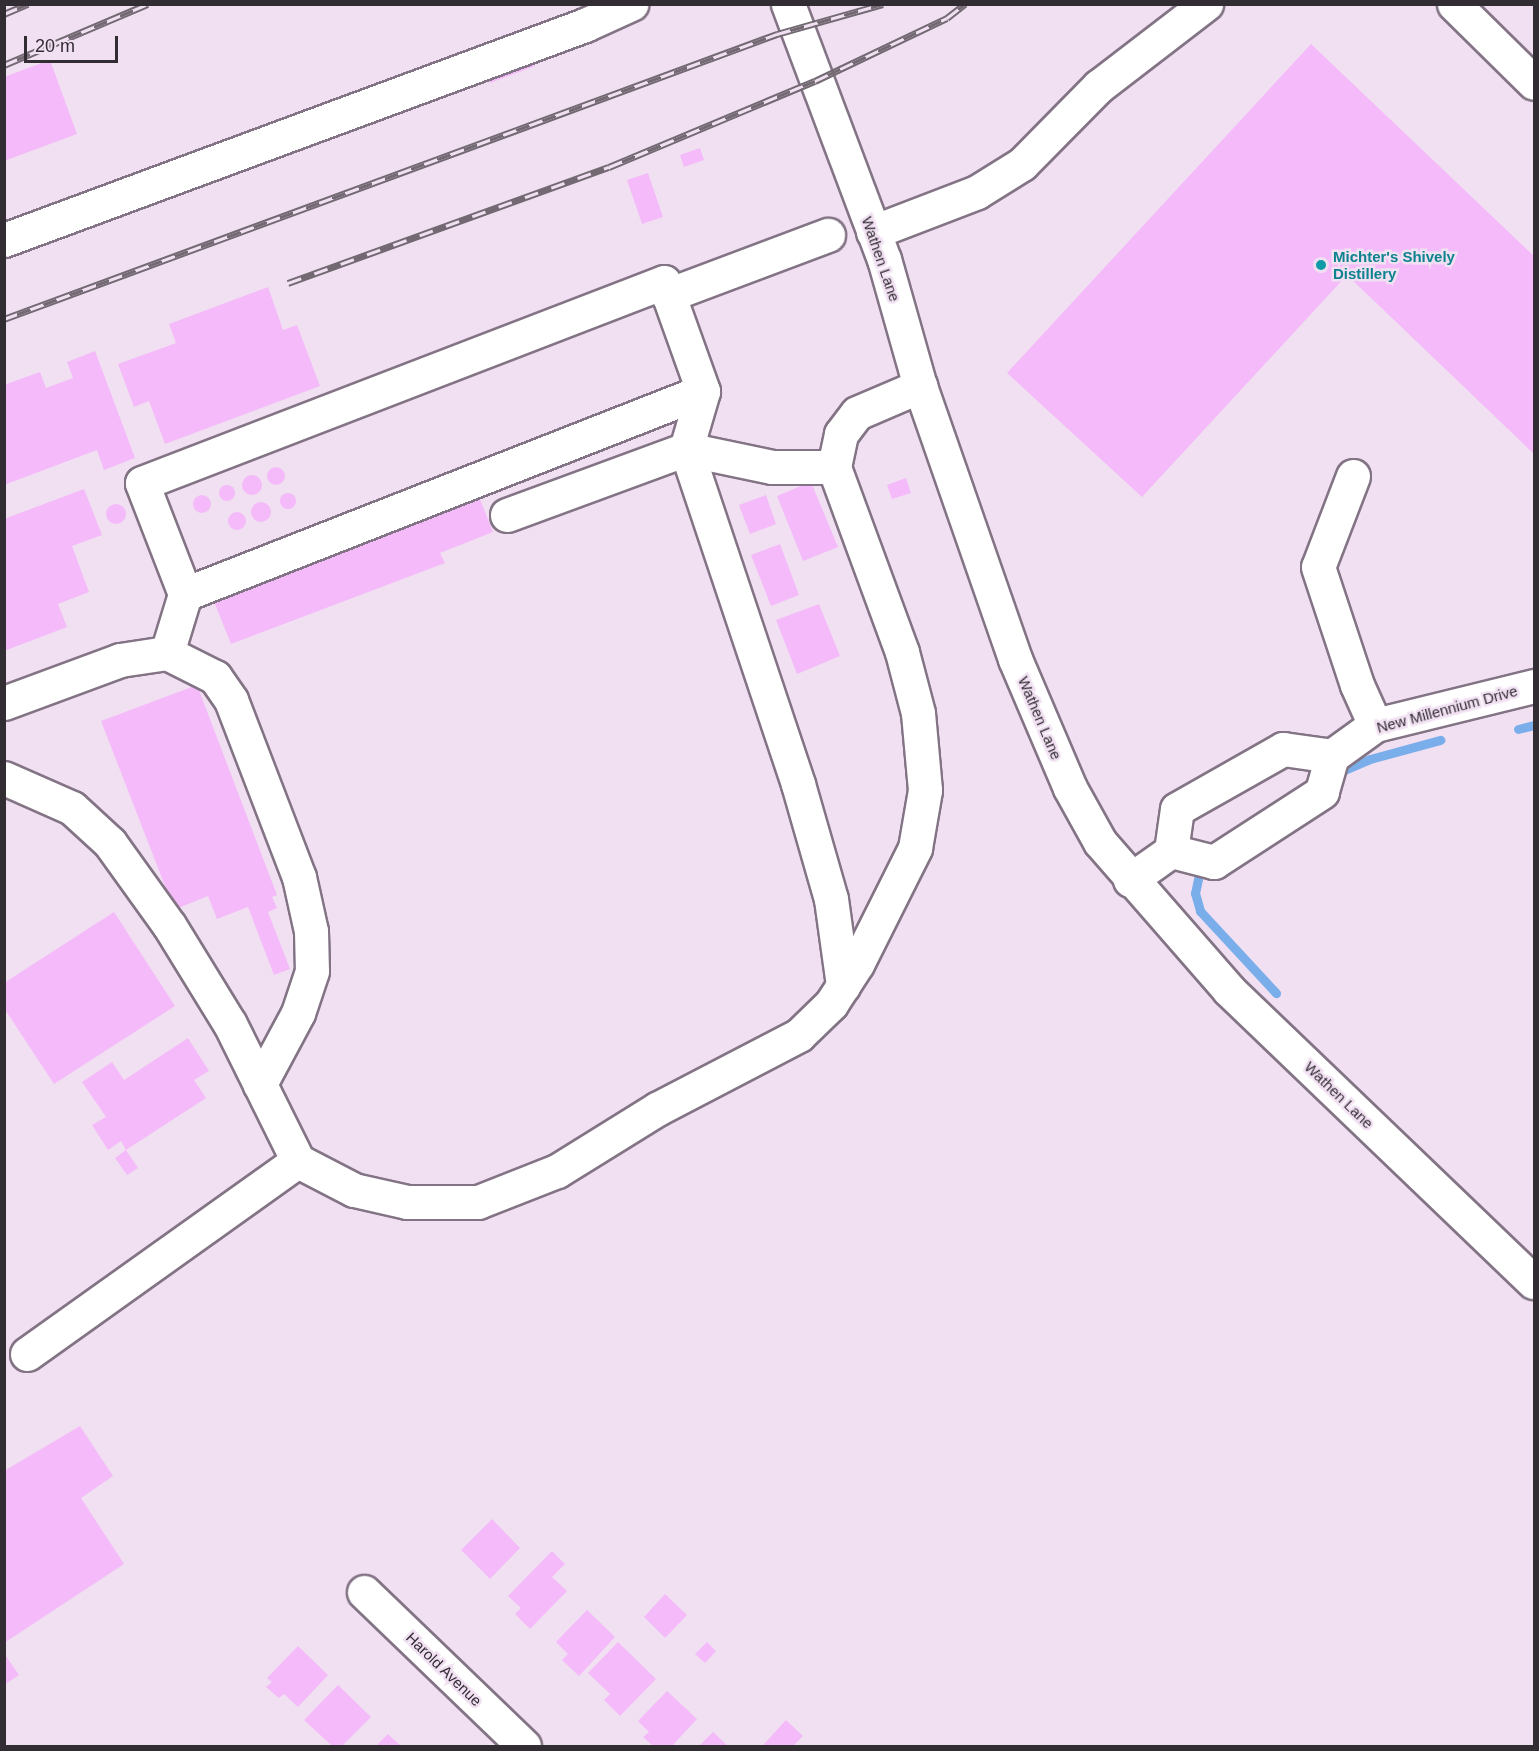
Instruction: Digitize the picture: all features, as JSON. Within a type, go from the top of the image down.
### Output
[{"type":"street","points":[[4,240],[585,25],[631,4]]},
{"type":"street","name":"Wathen Lane","points":[[788,4],[873,232],[920,386],[1019,669],[1070,788],[1100,842],[1130,880],[1229,990],[1534,1282]]},
{"type":"street","points":[[873,232],[977,192],[1022,164],[1099,86],[1206,4]]},
{"type":"street","points":[[1454,4],[1534,82]]},
{"type":"street","points":[[668,295],[828,235]]},
{"type":"street","points":[[167,653],[185,594],[142,483],[664,282],[703,391],[686,449],[798,784],[831,899],[843,986]]},
{"type":"street","points":[[4,778],[72,808],[110,843],[187,955],[230,1024],[298,1161],[354,1190],[407,1202],[478,1202],[557,1172],[657,1110],[799,1035],[831,1004],[843,986],[915,848],[925,790],[918,713],[902,652],[834,467],[841,434],[857,413],[920,386]]},
{"type":"street","points":[[185,594],[703,391]]},
{"type":"street","points":[[507,515],[686,449],[772,467],[834,467]]},
{"type":"street","points":[[1353,476],[1318,567],[1357,685],[1375,725]]},
{"type":"street","points":[[4,703],[120,660],[167,653],[215,676],[231,700],[299,876],[311,931],[312,971],[298,1013],[260,1084]]},
{"type":"street","name":"New Millennium Drive","points":[[1332,756],[1375,725],[1534,686]]},
{"type":"street","points":[[1130,880],[1171,851],[1177,809],[1283,749],[1332,756],[1322,792],[1214,862],[1171,851]]},
{"type":"street","points":[[27,1354],[298,1161]]},
{"type":"street","name":"Harold Avenue","points":[[364,1592],[524,1746]]},
{"type":"building","name":"Michter's Shively Distillery","points":[[1311,44],[1534,256],[1534,454],[1347,275],[1142,497],[1007,373]]},
{"type":"building","points":[[530,53],[535,66],[490,83],[485,70]]},
{"type":"building","points":[[50,60],[77,134],[4,161],[4,77]]},
{"type":"building","points":[[700,148],[704,160],[684,167],[680,155]]},
{"type":"building","points":[[648,173],[663,217],[642,224],[627,180]]},
{"type":"building","points":[[268,287],[283,330],[297,325],[320,386],[165,444],[149,401],[134,407],[118,364],[176,343],[169,324]]},
{"type":"building","points":[[95,351],[135,458],[104,470],[97,450],[4,485],[4,385],[40,372],[46,388],[73,378],[67,362]]},
{"type":"building","points":[[272,467],[280,467],[285,472],[283,483],[272,485],[267,480],[267,472]]},
{"type":"building","points":[[252,475],[259,478],[262,485],[259,492],[252,495],[245,492],[242,485],[245,478]]},
{"type":"building","points":[[906,478],[911,493],[892,499],[887,485]]},
{"type":"building","points":[[811,482],[838,547],[803,561],[777,496]]},
{"type":"building","points":[[224,485],[230,485],[235,493],[233,499],[224,501],[219,496],[219,490]]},
{"type":"building","points":[[84,489],[102,535],[72,546],[89,592],[58,604],[67,627],[4,651],[4,519]]},
{"type":"building","points":[[285,493],[291,493],[296,501],[294,507],[285,509],[280,504],[280,498]]},
{"type":"building","points":[[478,494],[493,532],[440,553],[445,563],[231,644],[213,599]]},
{"type":"building","points":[[202,495],[208,498],[211,504],[208,510],[202,513],[196,510],[193,504],[196,498]]},
{"type":"building","points":[[766,495],[776,524],[750,534],[739,505]]},
{"type":"building","points":[[261,502],[268,505],[271,512],[268,519],[261,522],[254,519],[251,512],[254,505]]},
{"type":"building","points":[[116,504],[123,507],[126,514],[123,521],[116,524],[109,521],[106,514],[109,507]]},
{"type":"building","points":[[237,512],[243,515],[246,521],[243,527],[237,530],[231,527],[228,521],[231,515]]},
{"type":"building","points":[[780,544],[799,595],[771,606],[751,555]]},
{"type":"building","points":[[819,604],[840,656],[797,674],[776,620]]},
{"type":"building","points":[[197,685],[277,895],[272,897],[277,908],[268,912],[290,969],[274,975],[248,907],[217,919],[208,896],[176,909],[172,904],[101,721]]},
{"type":"building","points":[[114,912],[175,1006],[54,1084],[4,1008],[4,983]]},
{"type":"building","points":[[188,1038],[209,1071],[194,1080],[206,1098],[126,1150],[121,1141],[108,1150],[92,1125],[106,1117],[82,1082],[112,1062],[124,1080]]},
{"type":"building","points":[[126,1150],[138,1168],[127,1175],[115,1158]]},
{"type":"building","points":[[80,1426],[113,1476],[81,1498],[124,1564],[4,1643],[4,1471]]},
{"type":"building","points":[[492,1519],[520,1548],[490,1579],[461,1550]]},
{"type":"building","points":[[552,1551],[565,1564],[552,1577],[567,1591],[530,1629],[515,1614],[521,1608],[508,1596]]},
{"type":"building","points":[[665,1594],[687,1615],[665,1638],[644,1617]]},
{"type":"building","points":[[587,1610],[615,1637],[579,1676],[562,1660],[568,1654],[556,1642]]},
{"type":"building","points":[[618,1642],[656,1679],[620,1716],[604,1700],[610,1694],[588,1673]]},
{"type":"building","points":[[707,1642],[716,1651],[705,1663],[695,1654]]},
{"type":"building","points":[[298,1646],[328,1675],[298,1707],[284,1694],[279,1698],[266,1687],[272,1682],[267,1678]]},
{"type":"building","points":[[4,1653],[19,1675],[4,1685]]},
{"type":"building","points":[[338,1685],[371,1717],[342,1746],[332,1746],[304,1720]]},
{"type":"building","points":[[667,1691],[697,1719],[672,1746],[653,1746],[643,1737],[649,1732],[638,1721]]},
{"type":"building","points":[[786,1720],[803,1736],[793,1746],[766,1746],[764,1744]]},
{"type":"building","points":[[713,1732],[728,1746],[699,1746]]},
{"type":"building","points":[[388,1734],[401,1746],[376,1746]]},
{"type":"waterway","points":[[1518,729],[1534,725]]},
{"type":"waterway","points":[[1344,770],[1370,759],[1440,740]]},
{"type":"waterway","points":[[1201,865],[1195,893],[1200,911],[1276,993]]},
{"type":"railway","points":[[4,14],[28,4]]},
{"type":"railway","points":[[4,65],[148,4]]},
{"type":"railway","points":[[4,319],[777,34],[883,4]]},
{"type":"railway","points":[[288,283],[609,167],[815,81],[947,18],[965,4]]},
{"type":"place","name":"Michter's Shively Distillery","points":[[1321,265]]}]
